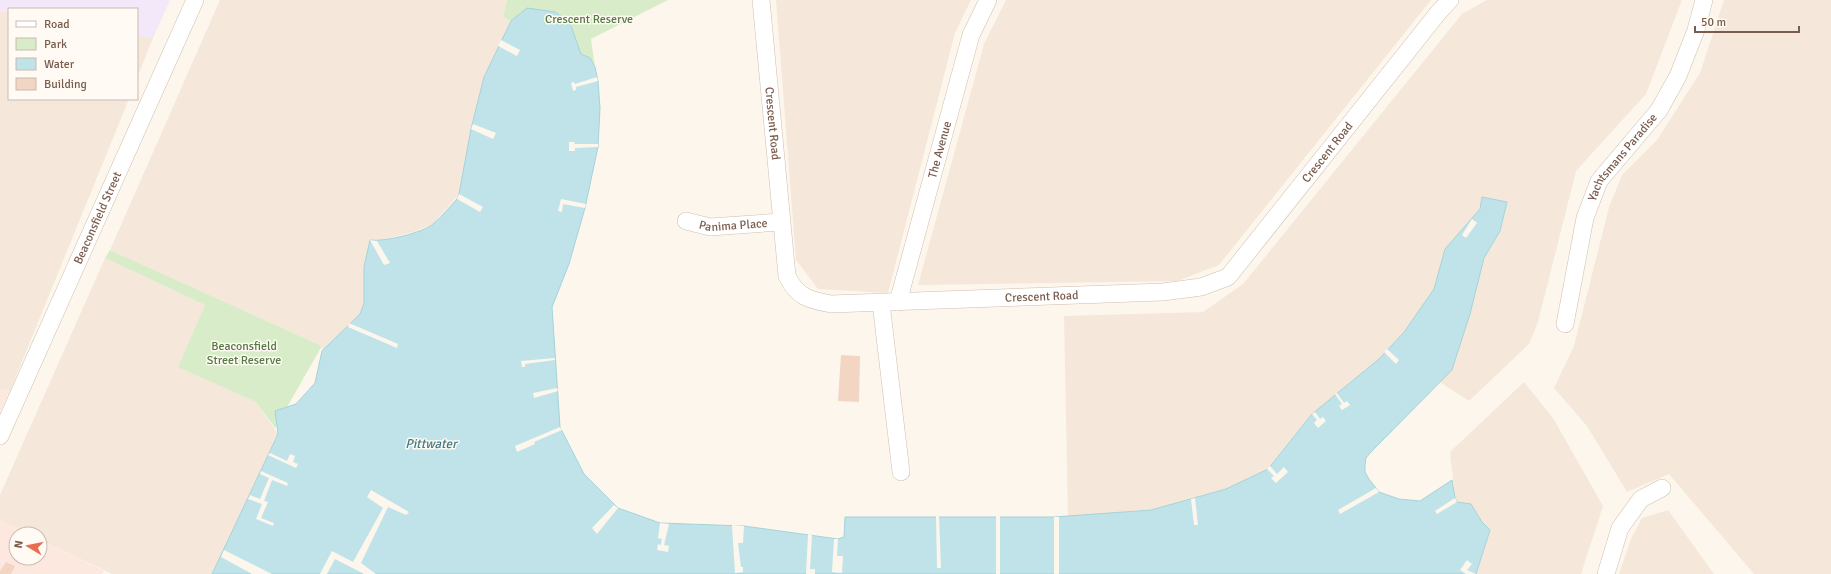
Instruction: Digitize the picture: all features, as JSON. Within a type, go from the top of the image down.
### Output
[{"type":"street","name":"Beaconsfield Street","points":[[0,436],[195,0]]},
{"type":"street","name":"Crescent Road","points":[[761,0],[787,276],[792,287],[802,296],[813,301],[831,304],[1163,292],[1201,287],[1228,277],[1450,0]]},
{"type":"street","name":"The Avenue","points":[[902,472],[890,302],[971,35],[988,0]]},
{"type":"street","name":"Yachtsmans Paradise","points":[[1565,324],[1585,218],[1599,182],[1659,110],[1678,76],[1696,30],[1704,0]]},
{"type":"street","name":"Panima Place","points":[[686,221],[710,227],[781,222]]},
{"type":"street","points":[[1606,574],[1620,528],[1641,499],[1662,488]]},
{"type":"shaded area","points":[[0,0],[170,0],[153,38],[138,35],[138,8],[8,8],[8,12],[0,11]]},
{"type":"shaded area","points":[[220,0],[507,0],[503,17],[511,21],[484,77],[471,129],[459,194],[433,224],[413,232],[377,241],[364,267],[364,303],[360,314],[322,351],[322,346],[110,250]]},
{"type":"shaded area","points":[[776,0],[971,0],[955,33],[888,293],[818,289],[796,260]]},
{"type":"shaded area","points":[[1006,0],[1431,0],[1219,265],[1177,281],[918,285],[984,44]]},
{"type":"shaded area","points":[[1487,0],[1682,0],[1646,94],[1576,171],[1538,322],[1529,344],[1469,401],[1440,382],[1452,370],[1455,363],[1470,314],[1484,258],[1500,231],[1507,202],[1482,197],[1480,209],[1445,249],[1434,289],[1404,331],[1379,359],[1312,414],[1267,469],[1226,489],[1154,509],[1068,517],[1064,316],[1203,312],[1243,284],[1462,14]]},
{"type":"shaded area","points":[[1724,0],[1831,0],[1831,574],[1754,574],[1669,474],[1627,492],[1587,426],[1554,388],[1574,346],[1609,207],[1622,175],[1657,140],[1700,73]]},
{"type":"shaded area","points":[[0,11],[8,12],[8,100],[129,100],[10,391],[0,390]]},
{"type":"shaded area","points":[[138,35],[153,38],[138,76]]},
{"type":"shaded area","points":[[105,258],[205,305],[179,367],[256,402],[278,434],[212,574],[112,574],[48,544],[48,526],[12,526],[0,520],[0,495]]},
{"type":"shaded area","points":[[1524,382],[1553,418],[1603,506],[1581,574],[1476,574],[1490,530],[1482,522],[1471,504],[1458,503],[1455,498],[1450,452]]},
{"type":"shaded area","points":[[0,390],[10,391],[0,412]]},
{"type":"shaded area","points":[[1668,510],[1714,574],[1619,574],[1631,539],[1642,518]]},
{"type":"shaded area","points":[[0,520],[12,526],[8,526],[8,566],[48,566],[48,544],[104,571],[102,574],[0,574]]},
{"type":"green space","name":"Crescent Reserve","points":[[507,0],[668,0],[591,39],[595,67],[590,58],[581,55],[570,23],[528,8],[511,21],[503,17]]},
{"type":"green space","name":"Beaconsfield Street Reserve","points":[[110,250],[322,346],[275,428],[256,402],[178,367],[205,305],[105,258]]},
{"type":"water","name":"Pittwater","points":[[527,8],[555,12],[570,23],[581,54],[590,58],[595,67],[598,81],[600,108],[598,147],[585,208],[569,264],[552,307],[560,427],[584,474],[618,508],[660,523],[744,526],[838,539],[844,537],[845,517],[1054,517],[1151,510],[1226,489],[1268,469],[1312,414],[1379,359],[1404,332],[1434,289],[1445,249],[1480,209],[1482,197],[1507,202],[1500,231],[1484,258],[1470,314],[1452,370],[1370,453],[1366,458],[1365,465],[1365,472],[1379,492],[1399,499],[1420,501],[1452,480],[1457,502],[1471,504],[1482,522],[1490,530],[1476,574],[212,574],[278,434],[275,411],[296,404],[315,383],[322,351],[360,314],[364,303],[364,267],[370,240],[384,240],[420,231],[433,224],[457,199],[471,129],[484,77],[511,21]]},
{"type":"pier","points":[[501,40],[520,50],[517,56],[498,46]]},
{"type":"pier","points":[[597,77],[598,81],[576,87],[576,90],[573,91],[571,83],[574,82],[575,84]]},
{"type":"pier","points":[[473,124],[496,133],[493,139],[471,129]]},
{"type":"pier","points":[[569,142],[574,142],[575,144],[598,144],[598,147],[575,148],[575,151],[569,151]]},
{"type":"pier","points":[[459,194],[483,207],[480,212],[457,199]]},
{"type":"pier","points":[[561,199],[586,204],[585,208],[563,204],[562,212],[558,211]]},
{"type":"pier","points":[[1472,219],[1477,223],[1466,238],[1462,235]]},
{"type":"pier","points":[[370,240],[377,241],[390,263],[384,265]]},
{"type":"pier","points":[[349,323],[398,344],[397,348],[348,327]]},
{"type":"pier","points":[[1387,349],[1399,360],[1396,364],[1384,352]]},
{"type":"pier","points":[[555,358],[555,360],[525,364],[525,367],[522,367],[521,361]]},
{"type":"pier","points":[[557,388],[558,391],[534,398],[533,393]]},
{"type":"pier","points":[[1337,393],[1344,403],[1347,401],[1350,405],[1342,410],[1339,406],[1342,404],[1335,394]]},
{"type":"pier","points":[[1315,412],[1320,419],[1323,417],[1326,421],[1318,428],[1314,423],[1317,420],[1312,414]]},
{"type":"pier","points":[[560,427],[562,430],[534,442],[535,444],[517,452],[515,446]]},
{"type":"pier","points":[[270,453],[287,461],[290,454],[295,456],[293,462],[298,464],[296,468],[268,455]]},
{"type":"pier","points":[[1270,466],[1277,474],[1284,467],[1288,472],[1276,483],[1271,478],[1274,476],[1267,469]]},
{"type":"pier","points":[[261,471],[288,483],[287,486],[272,480],[264,501],[268,502],[261,518],[274,523],[273,526],[256,519],[262,504],[248,499],[250,495],[260,499],[269,478],[260,474]]},
{"type":"pier","points":[[1376,488],[1379,492],[1340,514],[1338,510]]},
{"type":"pier","points":[[371,490],[409,512],[406,515],[388,507],[361,563],[376,574],[364,574],[335,559],[327,574],[320,574],[332,551],[353,562],[383,508],[367,497]]},
{"type":"pier","points":[[1195,498],[1198,525],[1194,525],[1191,499]]},
{"type":"pier","points":[[1455,498],[1457,502],[1437,514],[1435,511]]},
{"type":"pier","points":[[614,505],[618,508],[597,534],[592,528]]},
{"type":"pier","points":[[936,516],[939,516],[941,568],[937,568]]},
{"type":"pier","points":[[996,516],[1000,516],[1000,574],[996,574]]},
{"type":"pier","points":[[1054,517],[1059,517],[1059,574],[1054,574]]},
{"type":"pier","points":[[660,523],[669,524],[664,545],[669,546],[668,552],[657,550],[658,544],[661,545],[662,539],[658,538]]},
{"type":"pier","points":[[732,525],[744,526],[743,543],[738,543],[743,572],[735,573]]},
{"type":"pier","points":[[808,534],[812,535],[810,569],[815,569],[815,574],[806,574]]},
{"type":"pier","points":[[834,539],[838,539],[837,556],[843,556],[842,573],[832,572]]},
{"type":"pier","points":[[224,550],[272,574],[252,574],[221,557]]},
{"type":"pier","points":[[1467,560],[1472,564],[1467,570],[1476,574],[1466,574],[1460,570]]},
{"type":"building","points":[[841,355],[860,356],[859,402],[838,401]]},
{"type":"building","points":[[6,562],[8,563],[8,566],[15,566],[11,574],[0,574],[0,571]]}]
